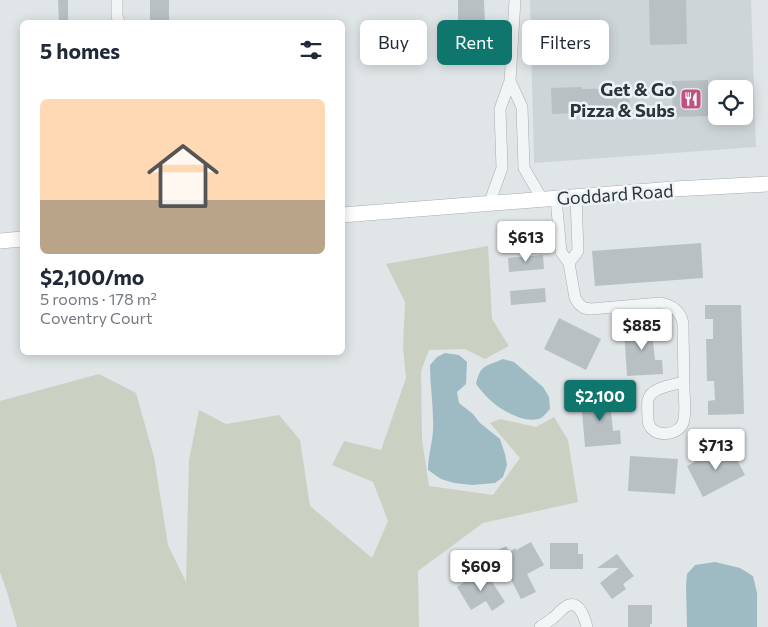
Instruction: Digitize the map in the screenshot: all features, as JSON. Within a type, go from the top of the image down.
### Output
[{"type":"main road","name":"Goddard Road","points":[[345,215],[674,189],[768,184]]},
{"type":"main road","points":[[0,241],[20,239]]},
{"type":"street","points":[[116,20],[117,0]]},
{"type":"street","points":[[489,204],[502,168],[500,109],[510,81],[515,0]]},
{"type":"street","points":[[510,81],[522,107],[524,168],[549,199],[561,252],[568,263],[575,298],[579,304],[584,308],[591,309],[666,304],[675,309],[682,318],[683,323],[684,382],[684,420],[682,427],[677,431],[672,433],[655,432],[648,423],[648,397],[658,389],[684,382]]},
{"type":"street","points":[[568,263],[578,251],[576,197]]},
{"type":"street","points":[[540,627],[554,618],[567,605],[577,606],[587,627]]},
{"type":"shaded area","points":[[530,0],[751,0],[756,147],[534,163],[532,65],[609,65],[609,20],[530,20]]},
{"type":"green space","points":[[488,246],[492,319],[509,346],[485,359],[465,349],[429,350],[421,371],[422,439],[429,486],[493,495],[520,458],[490,423],[500,419],[536,427],[554,417],[568,440],[578,502],[483,523],[418,571],[419,627],[17,627],[0,572],[0,401],[99,374],[136,393],[154,457],[168,545],[186,582],[189,460],[199,410],[226,424],[279,415],[300,440],[310,506],[372,558],[388,521],[373,482],[332,465],[344,441],[381,450],[406,378],[403,347],[405,302],[386,264]]},
{"type":"water","points":[[445,353],[459,355],[467,362],[466,384],[457,392],[459,403],[500,439],[507,465],[503,477],[495,483],[472,485],[454,483],[441,479],[428,470],[433,423],[430,365],[437,357]]},
{"type":"water","points":[[503,359],[514,362],[543,387],[549,397],[550,409],[541,418],[530,420],[517,417],[496,405],[476,384],[482,369]]},
{"type":"water","points":[[715,562],[740,568],[753,576],[757,593],[757,627],[687,627],[687,574],[695,565]]},
{"type":"building","points":[[58,0],[68,0],[68,20],[59,20]]},
{"type":"building","points":[[150,0],[169,0],[169,20],[150,20]]},
{"type":"building","points":[[458,0],[484,0],[485,20],[458,20]]},
{"type":"building","points":[[649,0],[686,0],[687,44],[650,45]]},
{"type":"building","name":"Get & Go Pizza & Subs","points":[[708,80],[708,116],[673,117],[672,81]]},
{"type":"building","points":[[582,87],[582,89],[629,88],[630,107],[583,109],[583,113],[552,114],[551,88]]},
{"type":"building","points":[[701,243],[703,278],[595,286],[592,251]]},
{"type":"building","points":[[543,255],[544,269],[509,272],[508,258]]},
{"type":"building","points":[[545,288],[546,302],[511,305],[510,291]]},
{"type":"building","points":[[705,305],[741,305],[744,414],[708,415],[708,401],[715,400],[714,381],[707,381],[706,339],[713,339],[713,319],[705,319]]},
{"type":"building","points":[[559,318],[601,339],[586,370],[544,349]]},
{"type":"building","points":[[659,326],[660,340],[653,341],[655,360],[662,360],[663,374],[627,376],[624,329]]},
{"type":"building","points":[[617,397],[618,411],[611,411],[613,431],[620,430],[621,444],[585,447],[581,399]]},
{"type":"building","points":[[729,444],[745,475],[703,497],[687,466]]},
{"type":"building","points":[[630,456],[678,459],[675,494],[628,491]]},
{"type":"building","points":[[531,542],[544,565],[527,574],[536,592],[521,599],[496,551],[506,546],[510,552]]},
{"type":"building","points":[[550,543],[578,543],[578,554],[583,554],[583,569],[550,569]]},
{"type":"building","points":[[617,554],[634,576],[623,584],[626,589],[612,599],[600,583],[619,568],[597,568]]},
{"type":"building","points":[[484,569],[505,602],[492,611],[486,601],[471,610],[457,587]]},
{"type":"building","points":[[628,605],[652,605],[652,624],[650,624],[650,627],[628,627]]},
{"type":"place","name":"Get & Go Pizza & Subs","points":[[691,99]]}]
